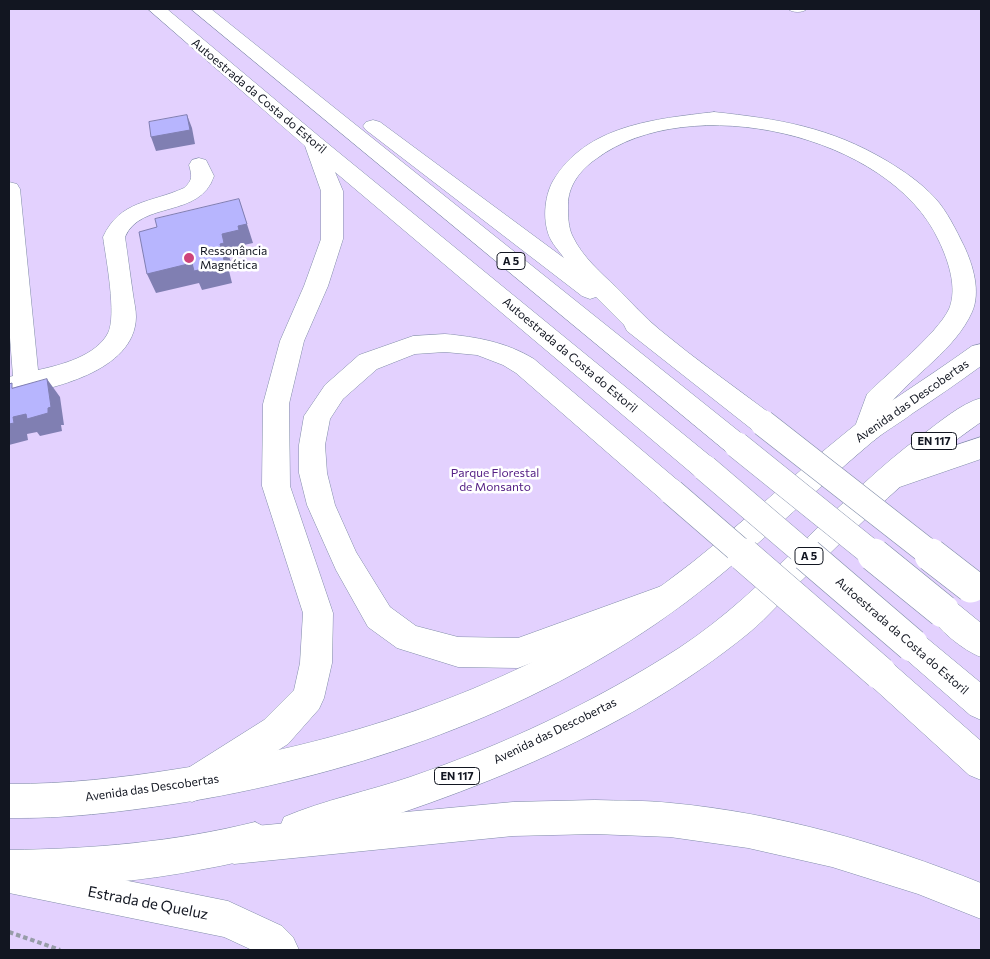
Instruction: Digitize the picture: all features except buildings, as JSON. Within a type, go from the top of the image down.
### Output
[{"type":"main road","name":"Autoestrada da Costa do Estoril","points":[[157,9],[314,143],[705,468],[981,704]]},
{"type":"main road","name":"A 5","points":[[200,9],[981,642]]},
{"type":"main road","points":[[284,78],[336,98],[763,423],[976,590]]},
{"type":"main road","points":[[649,336],[588,274],[562,238],[557,216],[557,193],[568,174],[583,158],[602,144],[629,133],[658,125],[714,118],[768,124],[825,138],[841,145],[881,165],[897,176],[928,204],[945,230],[959,260],[964,282],[961,310],[941,338],[876,401],[866,432]]},
{"type":"main road","points":[[192,785],[276,732],[308,698],[316,663],[318,613],[276,486],[276,404],[292,341],[316,286],[332,239],[332,191],[314,143]]},
{"type":"main road","points":[[9,189],[17,385],[75,369],[94,360],[110,348],[121,335],[124,320],[114,237],[119,225],[132,214],[184,198],[198,189],[203,176],[199,165]]},
{"type":"main road","points":[[667,598],[518,652],[458,652],[408,638],[379,617],[346,561],[321,505],[313,473],[312,446],[318,416],[334,392],[368,362],[413,345],[445,343],[478,346],[512,358],[525,366],[672,492],[981,763]]},
{"type":"main road","name":"Avenida das Descobertas","points":[[9,801],[113,796],[192,785],[289,765],[390,736],[485,699],[548,671],[615,634],[667,598],[742,539],[866,432],[981,353]]},
{"type":"main road","name":"Avenida das Descobertas","points":[[9,868],[78,868],[160,860],[234,846],[322,822],[423,789],[518,751],[602,710],[674,668],[741,620],[891,478],[939,436],[981,408]]},
{"type":"main road","points":[[891,478],[981,448]]},
{"type":"main road","points":[[234,846],[513,819],[595,817],[670,820],[748,830],[832,849],[918,876],[981,901]]},
{"type":"main road","name":"Estrada de Queluz","points":[[9,875],[228,919],[270,939],[280,950]]},
{"type":"path","points":[[9,932],[60,950]]},
{"type":"green space","name":"Parque Florestal de Monsanto","points":[[9,9],[981,9],[981,950],[9,950]]},
{"type":"place","name":"Ressonância Magnética","points":[[189,258]]}]
